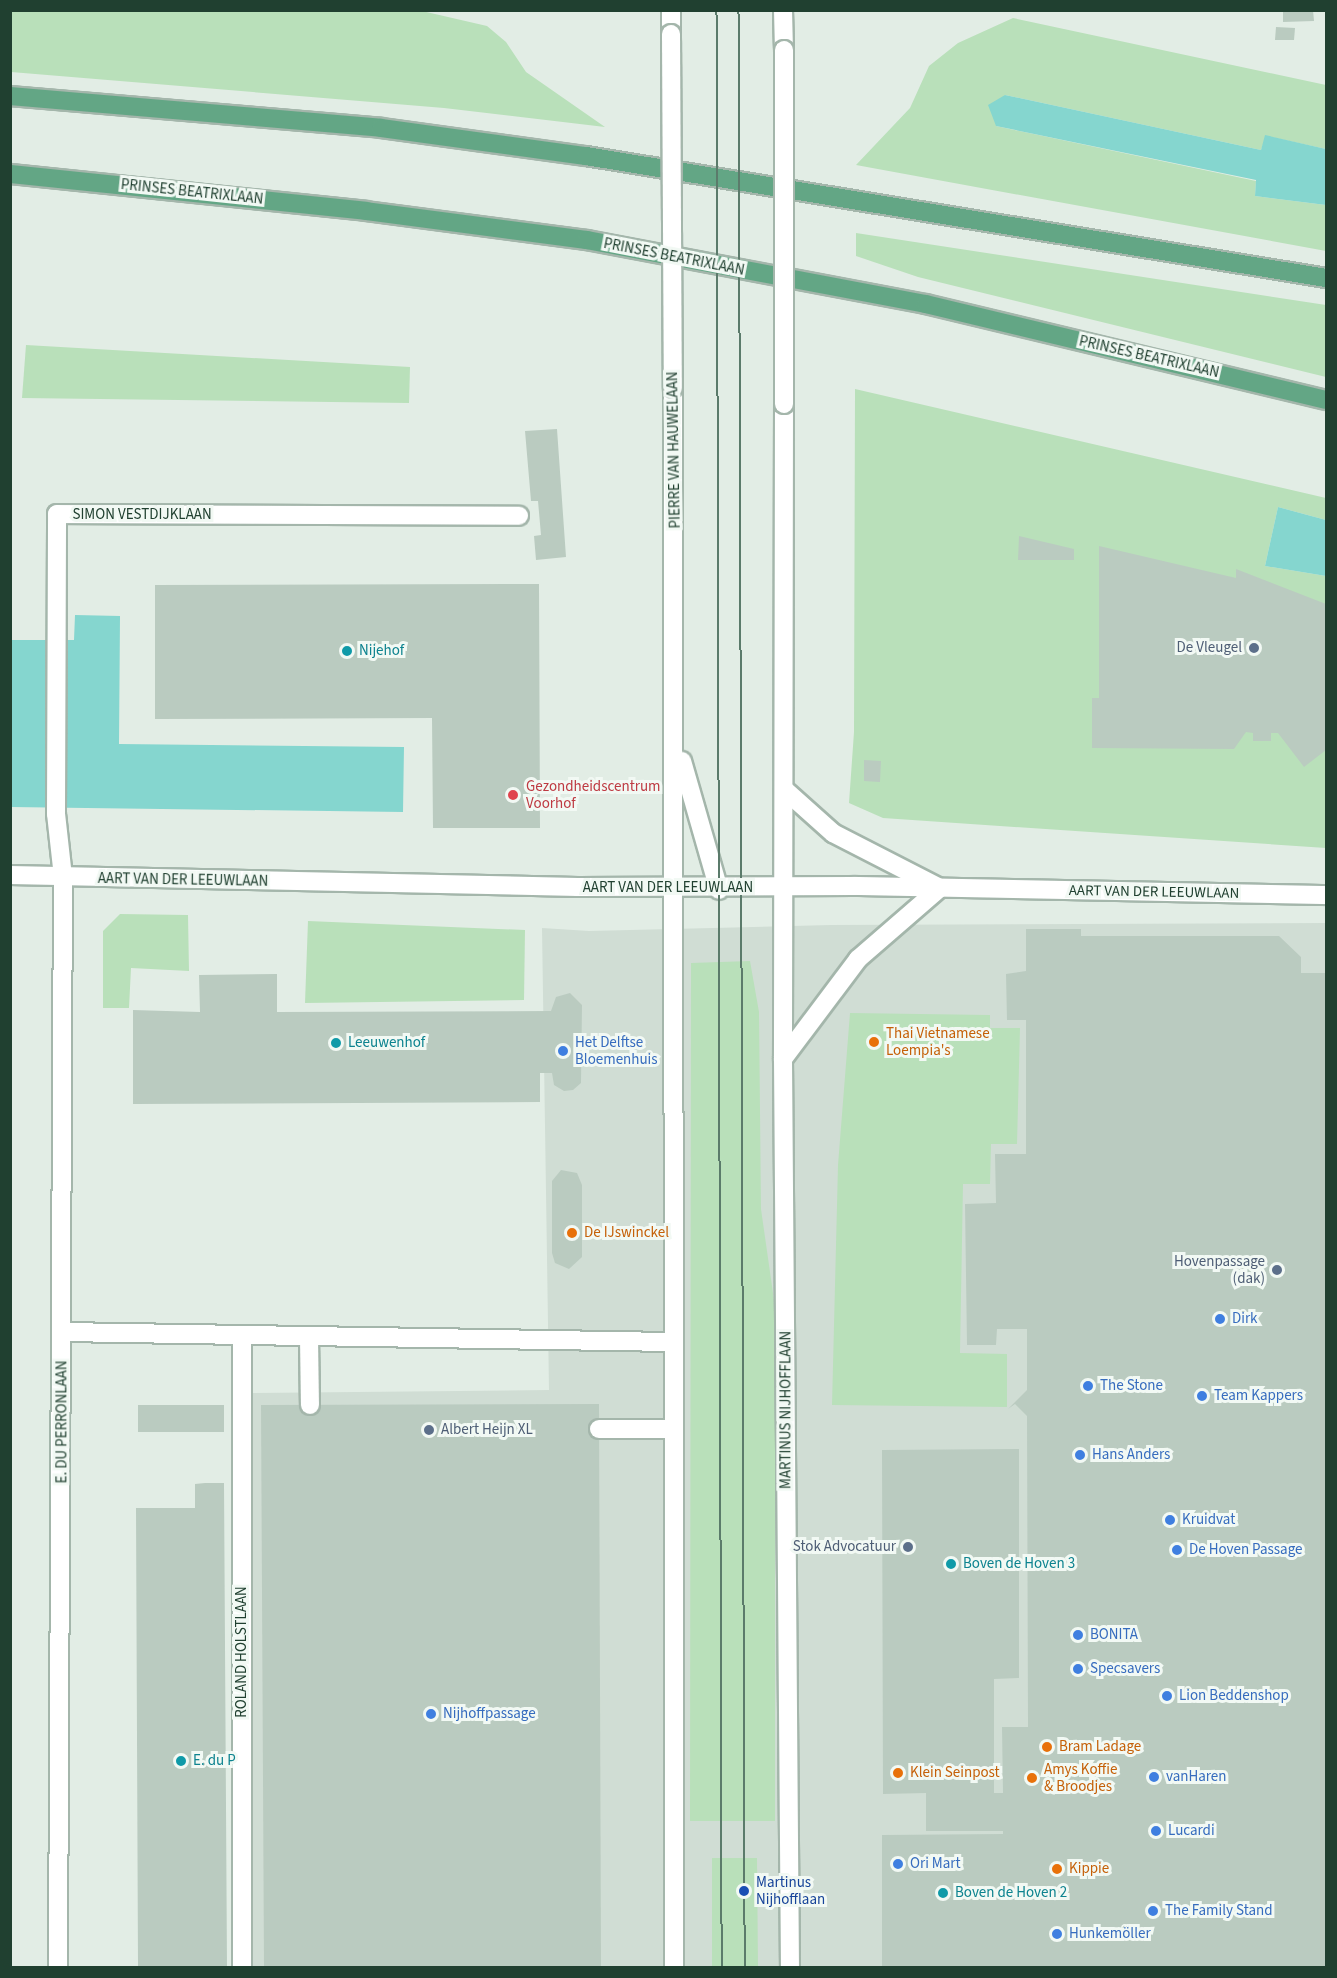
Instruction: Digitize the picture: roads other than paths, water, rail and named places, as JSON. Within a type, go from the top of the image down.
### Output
[{"type":"main road","points":[[10,96],[381,128],[461,139],[926,210],[1326,278]]},
{"type":"main road","name":"PRINSES BEATRIXLAAN","points":[[10,174],[366,211],[587,240],[926,304],[1326,400]]},
{"type":"street","name":"PIERRE VAN HAUWELAAN","points":[[671,10],[674,889]]},
{"type":"street","points":[[782,888],[786,791],[783,10]]},
{"type":"street","name":"SIMON VESTDIJKLAAN","points":[[63,877],[56,814],[57,514],[519,516]]},
{"type":"street","points":[[675,733],[719,890]]},
{"type":"street","points":[[783,1059],[858,959],[940,888],[833,833],[786,791]]},
{"type":"street","name":"AART VAN DER LEEUWLAAN","points":[[10,875],[719,890],[940,888],[1326,895]]},
{"type":"street","name":"E. DU PERRONLAAN","points":[[58,1968],[63,877]]},
{"type":"street","name":"MARTINUS NIJHOFFLAAN","points":[[782,888],[790,1968]]},
{"type":"street","points":[[674,889],[674,1968]]},
{"type":"street","points":[[62,1332],[674,1342]]},
{"type":"street","name":"ROLAND HOLSTLAAN","points":[[242,1336],[242,1968]]},
{"type":"street","points":[[309,1337],[310,1405]]},
{"type":"street","points":[[599,1429],[673,1429]]},
{"type":"water","points":[[1005,95],[1261,150],[1265,135],[1326,149],[1326,205],[1255,196],[1256,180],[996,126],[988,105]]},
{"type":"water","points":[[1278,507],[1326,520],[1326,576],[1265,566]]},
{"type":"water","points":[[75,615],[120,616],[119,744],[404,747],[403,812],[11,807],[11,640],[74,640]]},
{"type":"tram line","points":[[717,10],[722,1968]]},
{"type":"tram line","points":[[739,10],[745,1968]]},
{"type":"place","name":"De Vleugel","points":[[1254,648]]},
{"type":"place","name":"Nijehof","points":[[347,651]]},
{"type":"place","name":"Gezondheidscentrum Voorhof","points":[[513,795]]},
{"type":"place","name":"Thai Vietnamese Loempia's","points":[[874,1042]]},
{"type":"place","name":"Leeuwenhof","points":[[336,1043]]},
{"type":"place","name":"Het Delftse Bloemenhuis","points":[[563,1051]]},
{"type":"place","name":"De IJswinckel","points":[[572,1233]]},
{"type":"place","name":"Hovenpassage (dak)","points":[[1277,1270]]},
{"type":"place","name":"Dirk","points":[[1220,1319]]},
{"type":"place","name":"The Stone","points":[[1088,1386]]},
{"type":"place","name":"Team Kappers","points":[[1202,1396]]},
{"type":"place","name":"Albert Heijn XL","points":[[429,1430]]},
{"type":"place","name":"Hans Anders","points":[[1080,1455]]},
{"type":"place","name":"Kruidvat","points":[[1170,1520]]},
{"type":"place","name":"Stok Advocatuur","points":[[908,1547]]},
{"type":"place","name":"De Hoven Passage","points":[[1177,1550]]},
{"type":"place","name":"Boven de Hoven 3","points":[[951,1564]]},
{"type":"place","name":"BONITA","points":[[1078,1635]]},
{"type":"place","name":"Specsavers","points":[[1078,1669]]},
{"type":"place","name":"Lion Beddenshop","points":[[1167,1696]]},
{"type":"place","name":"Nijhoffpassage","points":[[431,1714]]},
{"type":"place","name":"Bram Ladage","points":[[1047,1747]]},
{"type":"place","name":"E. du P","points":[[181,1761]]},
{"type":"place","name":"Klein Seinpost","points":[[898,1773]]},
{"type":"place","name":"vanHaren","points":[[1154,1777]]},
{"type":"place","name":"Amys Koffie & Broodjes","points":[[1032,1778]]},
{"type":"place","name":"Lucardi","points":[[1156,1831]]},
{"type":"place","name":"Ori Mart","points":[[898,1864]]},
{"type":"place","name":"Kippie","points":[[1057,1869]]},
{"type":"place","name":"Martinus Nijhofflaan","points":[[744,1891]]},
{"type":"place","name":"Boven de Hoven 2","points":[[943,1893]]},
{"type":"place","name":"The Family Stand","points":[[1153,1911]]},
{"type":"place","name":"Hunkemöller","points":[[1057,1934]]}]
